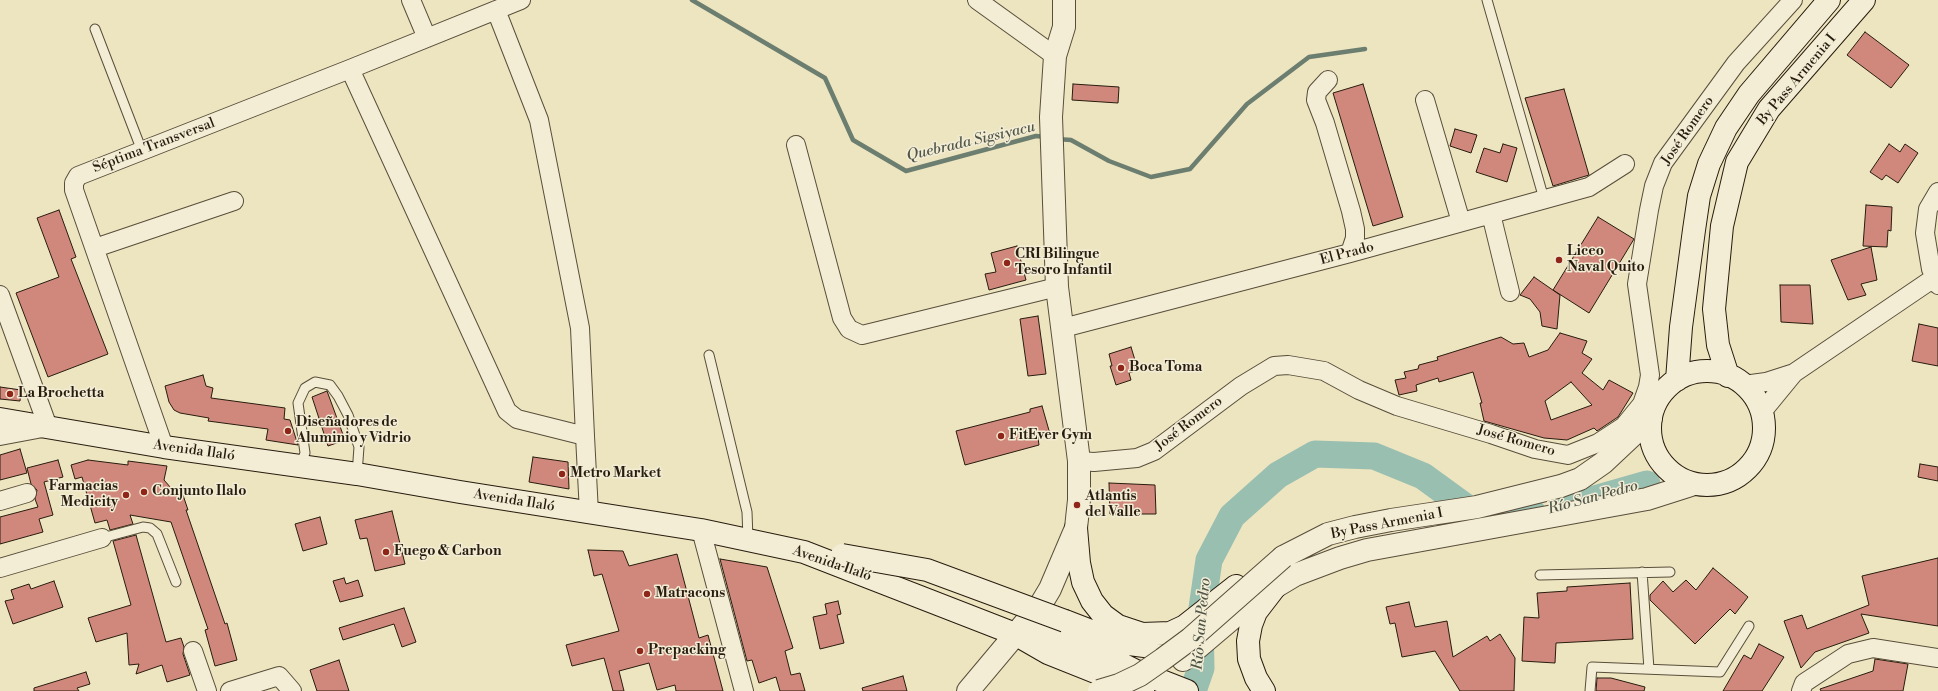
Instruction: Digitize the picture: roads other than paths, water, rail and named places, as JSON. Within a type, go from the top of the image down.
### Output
[{"type":"main road","points":[[1064,0],[1064,28],[1055,56],[1051,117],[1052,157],[1057,287],[1064,328],[1079,461],[1079,500],[1076,528],[1079,564],[1083,582],[1092,601],[1103,615],[1118,626],[1142,634],[1170,633],[1185,626],[1236,586],[1283,556]]},
{"type":"main road","name":"By Pass Armenia I","points":[[1677,380],[1681,327],[1699,196],[1709,164],[1726,128],[1749,94],[1829,0]]},
{"type":"main road","name":"By Pass Armenia I","points":[[1736,380],[1718,345],[1714,310],[1722,226],[1737,162],[1768,109],[1864,0]]},
{"type":"main road","points":[[1707,371],[1736,380],[1755,397],[1762,412],[1764,429],[1762,446],[1754,461],[1728,482],[1711,485],[1694,484],[1678,477],[1665,466],[1656,451],[1652,440],[1652,418],[1660,396],[1677,380],[1697,372],[1707,371]]},
{"type":"main road","name":"By Pass Armenia I","points":[[1099,691],[1119,685],[1140,675],[1190,639],[1283,556],[1328,534],[1355,527],[1477,507],[1561,486],[1580,479],[1603,463],[1652,418]]},
{"type":"main road","name":"Avenida Ilaló","points":[[0,419],[164,447],[357,474],[588,513],[701,530],[804,552],[1015,634],[1048,653],[1143,691]]},
{"type":"main road","name":"By Pass Armenia I","points":[[1132,691],[1167,672],[1255,599],[1276,586],[1317,566],[1367,550],[1647,499],[1694,484]]},
{"type":"main road","points":[[968,691],[1041,604],[1050,589],[1076,528]]},
{"type":"main road","points":[[804,552],[842,555],[927,570],[1122,643],[1146,647],[1157,647],[1190,639]]},
{"type":"main road","points":[[1264,691],[1256,678],[1249,659],[1248,641],[1251,625],[1256,612],[1276,586]]},
{"type":"main road","name":"Avenida Ilaló","points":[[1015,634],[1043,632],[1104,655],[1179,688]]},
{"type":"street","points":[[410,0],[427,38]]},
{"type":"street","name":"Séptima Transversal","points":[[164,447],[74,190],[74,183],[78,176],[521,0]]},
{"type":"street","points":[[977,0],[1055,56]]},
{"type":"street","name":"José Romero","points":[[1079,461],[1094,462],[1137,458],[1154,451],[1241,386],[1274,366],[1288,365],[1324,371],[1359,390],[1397,406],[1490,434],[1535,450],[1568,455],[1598,443],[1624,426],[1642,404],[1648,387],[1650,375],[1637,284],[1654,186],[1664,163],[1736,63],[1793,0]]},
{"type":"street","points":[[496,10],[539,120],[580,328],[588,513]]},
{"type":"street","points":[[350,69],[507,411],[516,419],[585,436]]},
{"type":"street","points":[[1328,80],[1318,92],[1316,100],[1351,211],[1355,229],[1355,238],[1350,253]]},
{"type":"street","points":[[1425,100],[1462,222]]},
{"type":"street","points":[[796,145],[842,318],[849,329],[862,335],[1057,287]]},
{"type":"street","name":"El Prado","points":[[1064,328],[1350,253],[1589,187],[1625,164]]},
{"type":"street","points":[[1762,412],[1794,374],[1936,281],[1927,249],[1925,233],[1928,209],[1938,192]]},
{"type":"street","points":[[95,248],[234,201]]},
{"type":"street","points":[[1491,214],[1510,292]]},
{"type":"street","points":[[0,295],[48,427],[0,436]]},
{"type":"street","points":[[1736,380],[1766,382],[1794,374]]},
{"type":"street","points":[[0,501],[27,493]]},
{"type":"street","points":[[701,530],[744,691]]},
{"type":"street","points":[[0,568],[102,538]]},
{"type":"street","points":[[1801,691],[1804,683],[1848,654],[1873,648],[1938,658]]},
{"type":"street","points":[[193,651],[207,691]]},
{"type":"street","points":[[230,691],[279,676],[292,691]]},
{"type":"lane","points":[[1486,0],[1544,199]]},
{"type":"lane","points":[[95,29],[142,151]]},
{"type":"lane","points":[[709,355],[747,512],[748,539]]},
{"type":"lane","points":[[300,466],[305,453],[298,403],[305,388],[315,382],[330,385],[338,396],[348,415],[359,447],[357,474]]},
{"type":"lane","points":[[102,538],[143,527],[150,528],[157,534],[176,582]]},
{"type":"lane","points":[[1642,572],[1649,669]]},
{"type":"lane","points":[[1540,575],[1670,572]]},
{"type":"lane","points":[[1590,691],[1592,667],[1720,672],[1749,626]]},
{"type":"waterway","name":"Quebrada Sigsiyacu","points":[[692,0],[825,78],[853,140],[906,171],[1036,136],[1046,137]]},
{"type":"waterway","name":"Quebrada Sigsiyacu","points":[[1057,139],[1071,140],[1109,161],[1151,177],[1190,169],[1247,104],[1309,57],[1365,49]]},
{"type":"waterway","name":"Río San Pedro","points":[[1193,691],[1201,668],[1200,622],[1209,560],[1232,516],[1278,475],[1315,454],[1374,456],[1423,476],[1478,516],[1533,513]]},
{"type":"waterway","name":"Río San Pedro","points":[[1570,506],[1647,484]]},
{"type":"place","name":"Liceo Naval Quito","points":[[1559,260]]},
{"type":"place","name":"CRI Bilingue Tesoro Infantil","points":[[1007,263]]},
{"type":"place","name":"Boca Toma","points":[[1121,368]]},
{"type":"place","name":"La Brochetta","points":[[10,394]]},
{"type":"place","name":"Diseñadores de Aluminio y Vidrio","points":[[288,431]]},
{"type":"place","name":"FitEver Gym","points":[[1001,436]]},
{"type":"place","name":"Metro Market","points":[[562,474]]},
{"type":"place","name":"Conjunto Ilalo","points":[[144,492]]},
{"type":"place","name":"Farmacias Medicity","points":[[126,495]]},
{"type":"place","name":"Atlantis del Valle","points":[[1077,505]]},
{"type":"place","name":"Fuego & Carbon","points":[[386,552]]},
{"type":"place","name":"Matracons","points":[[647,594]]},
{"type":"place","name":"Prepacking","points":[[640,651]]}]
